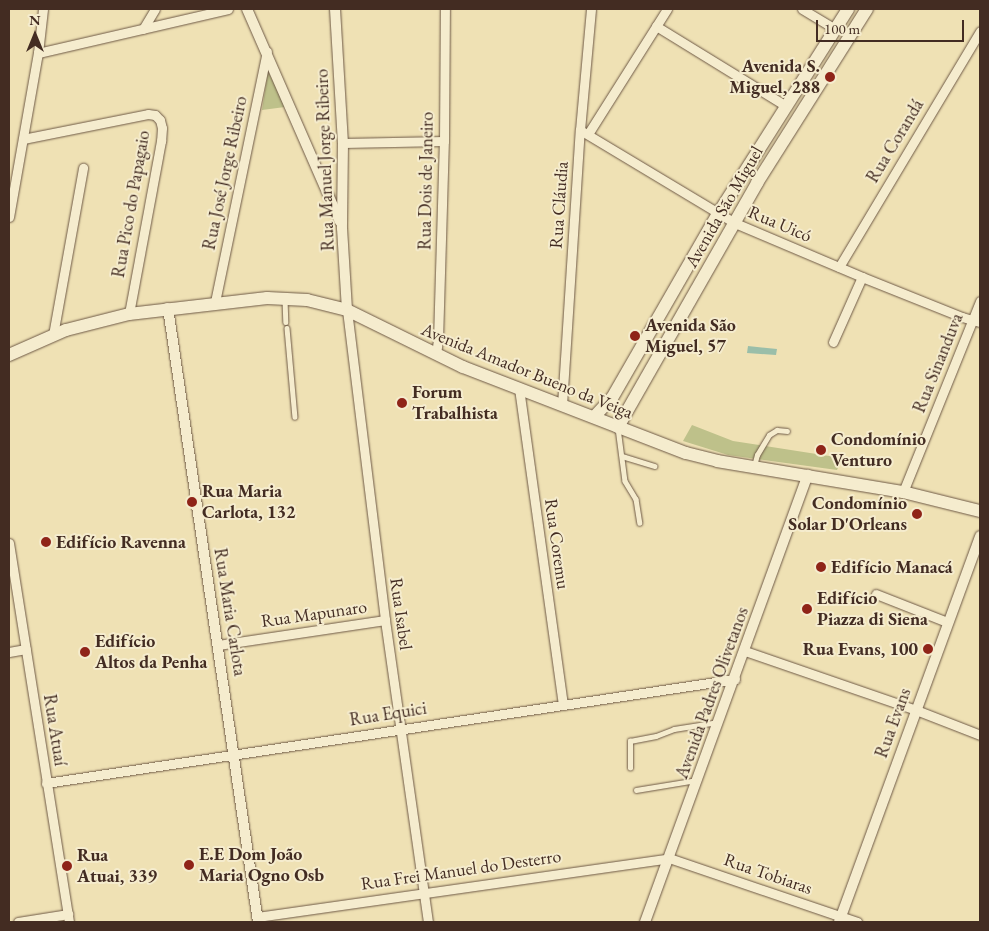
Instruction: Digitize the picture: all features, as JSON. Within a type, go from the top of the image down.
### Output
[{"type":"main road","name":"Avenida São Miguel","points":[[594,417],[612,398],[718,214],[848,9]]},
{"type":"main road","name":"Avenida São Miguel","points":[[613,425],[867,9]]},
{"type":"main road","name":"Avenida Amador Bueno da Veiga","points":[[9,355],[53,335],[86,324],[129,314],[215,302],[285,298],[307,300],[347,310],[436,354],[686,453],[717,461],[903,492],[980,510]]},
{"type":"main road","name":"Avenida São Miguel","points":[[612,398],[613,425]]},
{"type":"street","points":[[9,217],[10,201],[38,53],[43,9]]},
{"type":"street","points":[[143,29],[154,9]]},
{"type":"street","points":[[38,53],[228,9]]},
{"type":"street","points":[[247,9],[267,51],[342,228]]},
{"type":"street","name":"Rua Manuel Jorge Ribeiro","points":[[335,9],[342,143],[342,228],[347,310]]},
{"type":"street","name":"Rua Dois de Janeiro","points":[[436,354],[444,141],[445,9]]},
{"type":"street","name":"Rua Cláudia","points":[[562,404],[584,132],[590,9]]},
{"type":"street","points":[[584,132],[667,9]]},
{"type":"street","points":[[802,9],[835,29]]},
{"type":"street","points":[[656,26],[786,106]]},
{"type":"street","name":"Rua Corandá","points":[[838,267],[980,31]]},
{"type":"street","name":"Rua José Jorge Ribeiro","points":[[215,302],[267,51]]},
{"type":"street","name":"Rua Pico do Papagaio","points":[[23,140],[148,114],[155,115],[160,120],[162,128],[161,141],[129,314]]},
{"type":"street","name":"Rua Uicó","points":[[584,132],[735,223],[862,277],[976,322]]},
{"type":"street","points":[[342,143],[444,141]]},
{"type":"street","points":[[53,335],[83,168]]},
{"type":"street","points":[[833,342],[862,277]]},
{"type":"street","name":"Rua Sinanduva","points":[[903,492],[976,322],[980,301]]},
{"type":"street","name":"Rua Maria Carlota","points":[[168,308],[258,920]]},
{"type":"street","name":"Rua Isabel","points":[[347,310],[385,620],[428,922]]},
{"type":"street","name":"Rua Coremu","points":[[519,388],[563,705]]},
{"type":"street","name":"Avenida Padres Olivetanos","points":[[645,922],[808,475]]},
{"type":"street","name":"Rua Evans","points":[[840,919],[980,536]]},
{"type":"street","name":"Rua Atuaí","points":[[9,543],[46,784],[69,918]]},
{"type":"street","points":[[876,594],[948,622]]},
{"type":"street","name":"Rua Mapunaro","points":[[218,645],[385,620]]},
{"type":"street","points":[[9,652],[26,648]]},
{"type":"street","points":[[745,651],[980,734]]},
{"type":"street","name":"Rua Equici","points":[[46,784],[401,728],[735,679]]},
{"type":"street","name":"Rua Tobiaras","points":[[669,858],[840,919],[857,922]]},
{"type":"street","name":"Rua Frei Manuel do Desterro","points":[[258,920],[423,892],[669,858]]},
{"type":"street","points":[[18,922],[69,918]]},
{"type":"lane","points":[[285,298],[286,322]]},
{"type":"lane","points":[[287,328],[295,417]]},
{"type":"lane","points":[[613,425],[622,456],[626,486],[636,499],[640,523]]},
{"type":"lane","points":[[754,467],[757,455],[769,435],[777,430],[787,431]]},
{"type":"lane","points":[[622,456],[655,466]]},
{"type":"lane","points":[[630,768],[630,741],[656,736],[674,729],[719,722]]},
{"type":"lane","points":[[636,790],[698,780]]},
{"type":"shaded area","points":[[268,71],[285,107],[262,110]]},
{"type":"shaded area","points":[[748,346],[777,349],[776,355],[747,353]]},
{"type":"shaded area","points":[[692,425],[733,441],[842,458],[837,470],[728,455],[683,441]]},
{"type":"place","name":"Avenida S. Miguel, 288","points":[[830,77]]},
{"type":"place","name":"Avenida São Miguel, 57","points":[[635,336]]},
{"type":"place","name":"Forum Trabalhista","points":[[402,403]]},
{"type":"place","name":"Condomínio Venturo","points":[[821,450]]},
{"type":"place","name":"Rua Maria Carlota, 132","points":[[192,502]]},
{"type":"place","name":"Condomínio Solar D'Orleans","points":[[917,514]]},
{"type":"place","name":"Edifício Ravenna","points":[[46,542]]},
{"type":"place","name":"Edifício Manacá","points":[[821,567]]},
{"type":"place","name":"Edifício Piazza di Siena","points":[[807,609]]},
{"type":"place","name":"Rua Evans, 100","points":[[928,649]]},
{"type":"place","name":"Edifício Altos da Penha","points":[[85,652]]},
{"type":"place","name":"E.E Dom João Maria Ogno Osb","points":[[189,865]]},
{"type":"place","name":"Rua Atuai, 339","points":[[67,866]]}]
